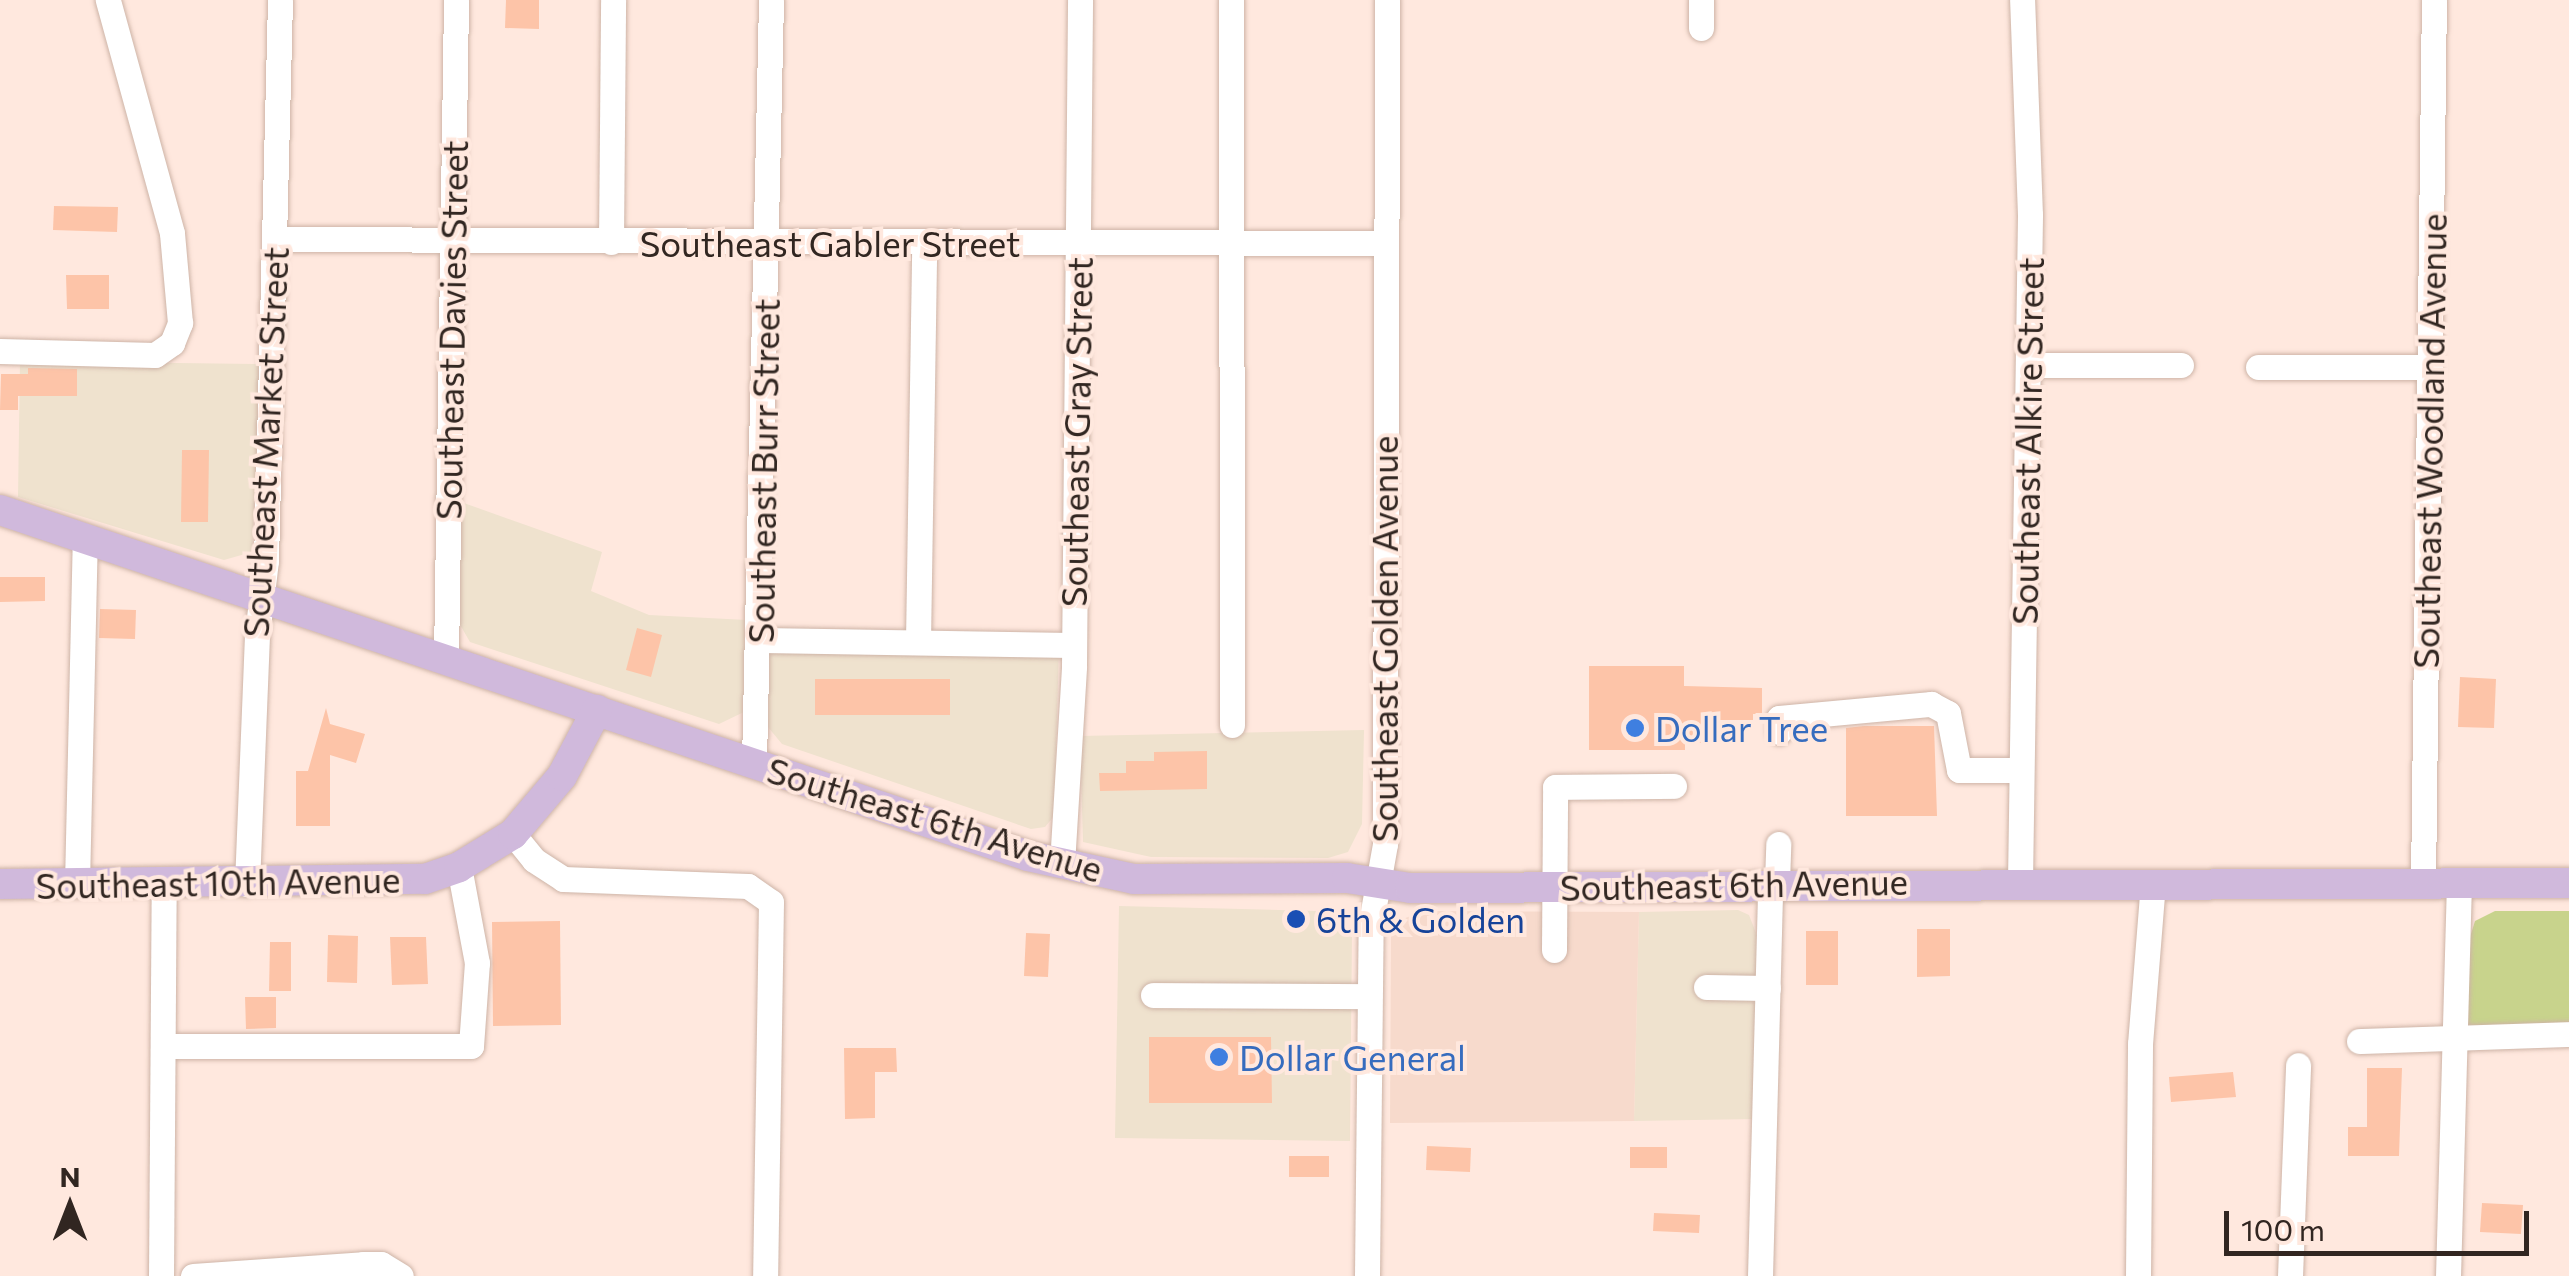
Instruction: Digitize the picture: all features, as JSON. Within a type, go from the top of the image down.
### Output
[{"type":"main road","name":"Southeast 6th Avenue","points":[[0,510],[1062,864],[1134,879],[1554,885],[2569,883]]},
{"type":"main road","name":"Southeast 10th Avenue","points":[[0,884],[393,883],[459,868],[513,834],[562,776],[597,710]]},
{"type":"street","points":[[0,352],[155,355],[172,343],[180,323],[172,232],[108,0]]},
{"type":"street","name":"Southeast Market Street","points":[[247,884],[261,598],[280,0]]},
{"type":"street","name":"Southeast Davies Street","points":[[446,660],[456,0]]},
{"type":"street","points":[[611,242],[613,0]]},
{"type":"street","name":"Southeast Burr Street","points":[[754,762],[771,0]]},
{"type":"street","name":"Southeast Gray Street","points":[[1062,864],[1074,645],[1080,0]]},
{"type":"street","points":[[1232,0],[1232,725]]},
{"type":"street","name":"Southeast Golden Avenue","points":[[1366,1276],[1369,996],[1385,844],[1387,0]]},
{"type":"street","points":[[1701,0],[1701,28]]},
{"type":"street","name":"Southeast Alkire Street","points":[[2020,882],[2028,366],[2022,0]]},
{"type":"street","name":"Southeast Woodland Avenue","points":[[2424,882],[2434,0]]},
{"type":"street","name":"Southeast Gabler Street","points":[[274,239],[1078,245],[1386,243]]},
{"type":"street","points":[[918,642],[924,243]]},
{"type":"street","points":[[2028,366],[2180,366]]},
{"type":"street","points":[[2258,367],[2430,367]]},
{"type":"street","points":[[77,884],[85,538]]},
{"type":"street","points":[[759,640],[1074,645]]},
{"type":"street","points":[[1779,732],[1778,718],[1932,704],[1948,713],[1959,770],[2022,770]]},
{"type":"street","points":[[1554,950],[1556,787],[1674,786]]},
{"type":"street","points":[[513,834],[534,860],[563,879],[748,886],[770,902],[765,1276]]},
{"type":"street","points":[[1760,1276],[1768,988],[1778,844]]},
{"type":"street","points":[[165,1046],[471,1046],[477,963],[459,868]]},
{"type":"street","points":[[2138,1276],[2140,1044],[2154,883]]},
{"type":"street","points":[[2448,1276],[2459,883]]},
{"type":"street","points":[[164,885],[161,1273],[190,1276],[381,1264],[402,1276]]},
{"type":"street","points":[[1706,987],[1768,988]]},
{"type":"street","points":[[1153,995],[1369,996]]},
{"type":"street","points":[[2359,1041],[2454,1033],[2569,1034]]},
{"type":"street","points":[[2290,1276],[2298,1065]]},
{"type":"shaded area","points":[[20,361],[261,364],[252,552],[224,560],[18,497]]},
{"type":"shaded area","points":[[461,502],[602,552],[591,591],[649,615],[747,620],[746,711],[719,724],[470,642],[459,623]]},
{"type":"shaded area","points":[[769,645],[1059,647],[1054,816],[1045,827],[1031,829],[782,744],[768,727]]},
{"type":"shaded area","points":[[1364,730],[1362,824],[1348,852],[1328,858],[1151,857],[1083,842],[1080,736]]},
{"type":"shaded area","points":[[1119,906],[1317,911],[1352,930],[1350,1141],[1115,1138]]},
{"type":"shaded area","points":[[1738,910],[1749,915],[1758,938],[1755,1119],[1634,1121],[1639,912]]},
{"type":"shaded area","points":[[1425,911],[1639,912],[1634,1121],[1390,1123],[1391,933],[1397,921]]},
{"type":"green space","points":[[2495,911],[2569,911],[2569,1034],[2467,1033],[2470,937],[2475,921]]},
{"type":"building","points":[[506,0],[539,0],[539,29],[505,28]]},
{"type":"building","points":[[54,206],[118,207],[117,232],[53,230]]},
{"type":"building","points":[[66,275],[109,275],[109,309],[67,309]]},
{"type":"building","points":[[28,368],[77,369],[77,396],[18,396],[18,410],[0,410],[1,374],[28,374]]},
{"type":"building","points":[[182,450],[209,450],[208,522],[181,522]]},
{"type":"building","points":[[0,577],[45,577],[45,601],[0,602]]},
{"type":"building","points":[[100,609],[136,610],[135,639],[99,638]]},
{"type":"building","points":[[637,628],[662,635],[651,677],[626,670]]},
{"type":"building","points":[[1589,666],[1684,666],[1684,686],[1762,688],[1762,714],[1753,714],[1753,720],[1720,720],[1720,743],[1685,743],[1685,750],[1589,750]]},
{"type":"building","points":[[2460,677],[2496,679],[2494,728],[2458,727]]},
{"type":"building","points":[[815,679],[950,679],[950,715],[815,715]]},
{"type":"building","points":[[326,708],[330,724],[365,734],[356,763],[330,755],[330,826],[296,826],[296,771],[308,771]]},
{"type":"building","points":[[1934,726],[1937,816],[1846,816],[1846,728]]},
{"type":"building","points":[[1207,751],[1207,789],[1100,791],[1099,773],[1126,773],[1126,761],[1154,761],[1154,752]]},
{"type":"building","points":[[560,921],[561,1025],[493,1026],[492,922]]},
{"type":"building","points":[[1917,929],[1950,929],[1950,976],[1917,977]]},
{"type":"building","points":[[1806,931],[1838,931],[1838,985],[1806,985]]},
{"type":"building","points":[[1026,933],[1050,934],[1048,977],[1024,976]]},
{"type":"building","points":[[328,935],[358,936],[357,983],[327,982]]},
{"type":"building","points":[[390,937],[426,937],[428,984],[392,985]]},
{"type":"building","points":[[270,942],[291,942],[291,991],[269,991]]},
{"type":"building","points":[[245,997],[276,997],[276,1028],[246,1029]]},
{"type":"building","points":[[1149,1037],[1271,1037],[1272,1103],[1149,1103]]},
{"type":"building","points":[[844,1048],[896,1048],[897,1072],[875,1072],[875,1118],[845,1119]]},
{"type":"building","points":[[2367,1068],[2402,1068],[2399,1156],[2348,1156],[2348,1127],[2367,1127]]},
{"type":"building","points":[[2233,1072],[2236,1097],[2171,1102],[2169,1077]]},
{"type":"building","points":[[1427,1146],[1471,1148],[1470,1172],[1426,1170]]},
{"type":"building","points":[[1630,1147],[1667,1147],[1667,1168],[1630,1168]]},
{"type":"building","points":[[1289,1156],[1329,1156],[1329,1177],[1289,1177]]},
{"type":"building","points":[[2482,1203],[2523,1205],[2521,1234],[2480,1232]]},
{"type":"building","points":[[1654,1213],[1700,1215],[1699,1233],[1653,1231]]},
{"type":"place","name":"Dollar Tree","points":[[1635,728]]},
{"type":"place","name":"6th & Golden","points":[[1296,919]]},
{"type":"place","name":"Dollar General","points":[[1219,1057]]}]
